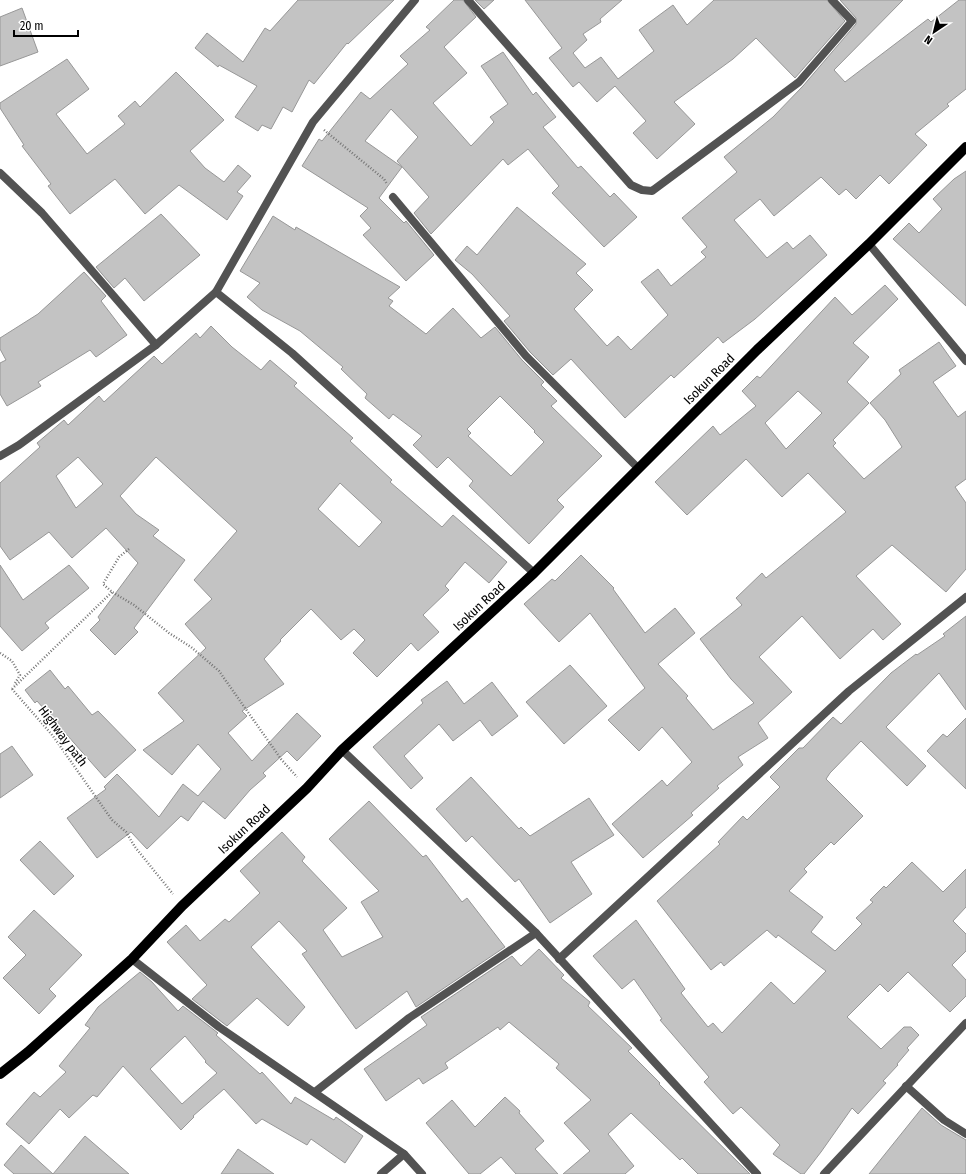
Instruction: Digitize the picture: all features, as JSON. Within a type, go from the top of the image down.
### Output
[{"type":"main road","name":"Isokun Road","points":[[0,1074],[28,1052],[132,959],[182,906],[307,788],[342,750],[534,573],[757,350],[869,244],[966,147]]},
{"type":"street","points":[[0,456],[19,445],[156,345],[216,292],[313,122],[415,0]]},
{"type":"street","points":[[468,0],[631,185],[642,190],[652,191],[799,82],[852,21],[832,0]]},
{"type":"street","points":[[0,173],[42,213],[156,345]]},
{"type":"street","points":[[393,197],[526,356],[638,468]]},
{"type":"street","points":[[869,244],[966,361]]},
{"type":"street","points":[[216,292],[292,353],[534,573]]},
{"type":"street","points":[[559,959],[849,691],[966,597]]},
{"type":"street","points":[[342,750],[536,933],[757,1174]]},
{"type":"street","points":[[315,1092],[409,1018],[536,933]]},
{"type":"street","points":[[132,959],[219,1027],[404,1154],[422,1174]]},
{"type":"street","points":[[824,1174],[966,1023]]},
{"type":"street","points":[[906,1086],[944,1120],[966,1134]]},
{"type":"street","points":[[381,1174],[404,1154]]},
{"type":"path","points":[[313,122],[384,179],[393,197]]},
{"type":"path","points":[[129,549],[119,557],[103,584],[112,592],[134,605],[169,633],[191,646],[219,671],[281,759],[307,788]]},
{"type":"path","points":[[12,689],[112,592]]},
{"type":"path","points":[[0,653],[12,661],[20,675],[12,689]]},
{"type":"path","name":"Highway path","points":[[12,689],[37,716],[112,820],[126,832],[135,846],[182,906]]},
{"type":"building","points":[[298,0],[394,0],[348,44],[347,43],[314,84],[309,80],[292,112],[283,107],[271,129],[262,125],[258,131],[235,117],[257,86],[219,65],[218,67],[195,48],[207,33],[243,62],[265,28],[270,31]]},
{"type":"building","points":[[454,0],[463,0],[476,17],[444,47],[467,73],[433,103],[471,146],[494,122],[490,117],[508,104],[481,66],[503,52],[533,95],[536,92],[556,117],[543,127],[578,168],[581,166],[610,197],[614,193],[637,217],[604,247],[552,193],[559,186],[528,149],[508,165],[503,159],[431,234],[414,213],[429,197],[397,161],[418,137],[391,109],[365,141],[402,167],[379,198],[404,223],[406,221],[434,255],[406,281],[363,235],[371,228],[360,216],[368,208],[302,166],[319,139],[322,141],[361,92],[370,99],[408,64],[400,56],[430,30],[426,27]]},
{"type":"building","points":[[475,0],[494,0],[484,9]]},
{"type":"building","points":[[525,0],[622,0],[600,19],[601,22],[583,34],[587,40],[573,53],[585,68],[601,57],[618,79],[654,51],[639,30],[673,5],[687,25],[714,0],[827,0],[845,21],[795,78],[756,38],[733,59],[674,102],[695,124],[657,159],[633,133],[646,121],[615,86],[597,102],[579,82],[573,87],[549,58],[562,48]]},
{"type":"building","points":[[840,0],[903,0],[834,70],[845,82],[928,19],[931,22],[959,0],[966,0],[966,89],[947,104],[949,106],[915,134],[927,145],[889,184],[880,175],[856,199],[846,189],[839,195],[821,177],[774,216],[760,199],[734,220],[767,258],[787,242],[793,249],[810,235],[827,255],[755,319],[723,343],[718,337],[674,378],[671,375],[625,418],[571,359],[553,375],[530,352],[504,321],[510,316],[472,274],[455,260],[467,246],[477,255],[517,207],[586,264],[576,273],[593,290],[574,309],[607,346],[618,336],[631,350],[668,315],[641,282],[658,269],[671,286],[706,257],[701,252],[707,247],[682,218],[737,172],[724,157],[773,117],[803,86],[856,24],[856,18]]},
{"type":"building","points":[[22,8],[38,52],[0,66],[0,17]]},
{"type":"building","points":[[67,59],[89,89],[56,114],[87,154],[125,124],[118,116],[135,101],[140,107],[176,72],[224,120],[190,151],[205,168],[224,182],[238,165],[251,176],[237,192],[243,196],[227,220],[179,185],[145,214],[115,179],[70,214],[48,186],[51,184],[22,146],[24,145],[0,108],[0,103]]},
{"type":"building","points":[[966,171],[966,306],[893,239],[909,223],[919,233],[942,209],[933,199],[954,179]]},
{"type":"building","points":[[161,214],[200,255],[144,301],[125,278],[114,288],[96,267]]},
{"type":"building","points":[[273,216],[295,230],[296,227],[400,287],[388,298],[393,301],[389,306],[426,334],[453,308],[481,338],[495,327],[522,360],[544,382],[541,385],[557,401],[551,406],[602,456],[557,500],[564,507],[529,544],[469,486],[473,481],[448,457],[437,468],[413,445],[422,436],[393,414],[389,419],[365,398],[367,394],[341,369],[343,367],[300,331],[262,310],[247,297],[260,283],[240,271]],"holes":[[[500,396],[535,431],[534,432],[544,442],[511,476],[468,436],[471,433],[467,429]]]},
{"type":"building","points":[[84,272],[106,296],[101,301],[127,335],[96,357],[90,350],[38,382],[41,386],[7,406],[0,394],[0,363],[6,360],[0,349],[0,338],[38,314]]},
{"type":"building","points":[[885,285],[898,299],[853,343],[869,357],[847,382],[869,403],[833,440],[836,443],[833,446],[864,479],[902,447],[885,420],[870,403],[901,374],[899,370],[939,342],[956,366],[933,382],[958,417],[966,411],[966,479],[955,487],[966,503],[966,569],[946,592],[892,545],[856,576],[901,624],[883,640],[873,629],[840,659],[802,616],[759,657],[792,692],[758,723],[768,738],[738,757],[743,765],[717,786],[719,788],[691,813],[693,815],[643,858],[612,824],[662,780],[667,786],[692,762],[662,727],[639,751],[608,720],[645,688],[590,613],[559,642],[524,604],[552,579],[555,581],[581,555],[614,588],[613,589],[645,633],[675,608],[695,633],[658,664],[688,696],[686,698],[713,730],[754,703],[731,679],[700,639],[742,605],[736,598],[762,573],[766,578],[846,512],[808,473],[782,497],[746,459],[687,515],[655,482],[713,426],[720,435],[756,406],[742,391],[757,376],[760,378],[835,297],[852,315]],"holes":[[[798,391],[822,413],[786,449],[765,423]]]},
{"type":"building","points":[[211,326],[232,347],[261,370],[270,360],[297,383],[294,386],[353,438],[350,441],[392,480],[390,482],[442,527],[453,515],[507,562],[489,583],[465,562],[445,586],[449,590],[423,615],[439,632],[418,651],[411,643],[377,677],[353,653],[365,640],[354,629],[341,640],[311,609],[280,640],[281,641],[264,659],[284,684],[242,711],[247,716],[228,733],[252,761],[297,713],[321,736],[297,761],[287,751],[263,773],[266,776],[250,790],[225,819],[203,801],[188,821],[181,816],[147,849],[131,832],[97,858],[67,818],[106,789],[104,787],[117,774],[159,817],[183,784],[198,796],[221,769],[198,744],[172,775],[143,750],[184,721],[158,693],[206,648],[185,624],[212,599],[194,580],[237,531],[156,457],[120,496],[136,514],[159,530],[153,536],[185,560],[134,628],[138,632],[115,655],[90,630],[100,620],[98,617],[138,563],[106,528],[72,558],[49,532],[10,560],[0,546],[0,483],[40,447],[37,443],[64,420],[68,425],[99,396],[104,402],[154,356],[162,364],[196,333],[200,338]],"holes":[[[78,457],[103,484],[76,508],[56,476]],[[340,483],[382,522],[359,547],[318,509]]]},
{"type":"building","points":[[0,565],[23,600],[69,565],[89,588],[45,623],[49,628],[22,651],[0,626]]},
{"type":"building","points":[[966,616],[966,710],[939,673],[886,727],[926,766],[907,786],[861,741],[826,779],[863,816],[834,845],[831,842],[804,869],[807,872],[789,891],[823,917],[811,932],[835,951],[862,924],[856,918],[873,902],[870,900],[884,886],[886,888],[912,862],[943,892],[966,869],[966,907],[953,921],[966,934],[966,951],[952,965],[966,980],[966,996],[950,1012],[908,972],[888,992],[880,984],[847,1017],[881,1049],[904,1027],[911,1027],[919,1035],[907,1048],[909,1050],[897,1064],[898,1065],[883,1081],[886,1083],[858,1114],[852,1108],[804,1174],[801,1174],[773,1154],[780,1145],[741,1107],[733,1114],[704,1082],[709,1077],[660,1020],[662,1019],[634,979],[622,989],[593,956],[636,920],[685,989],[681,993],[708,1027],[713,1023],[722,1033],[771,982],[794,1004],[826,971],[778,935],[776,938],[767,930],[724,966],[721,962],[711,970],[657,901],[720,844],[718,842],[743,816],[747,820],[780,787],[770,777],[799,748],[803,748],[833,717],[841,724],[891,673],[916,654],[917,655],[945,636],[943,634]]},
{"type":"building","points":[[570,665],[607,706],[564,744],[526,702]]},
{"type":"building","points":[[50,670],[65,689],[68,686],[92,715],[98,711],[136,750],[105,778],[37,701],[35,703],[25,690]]},
{"type":"building","points":[[447,681],[464,704],[492,682],[518,716],[492,736],[480,720],[453,741],[439,724],[404,756],[423,778],[411,789],[373,747],[423,703],[421,700]]},
{"type":"building","points":[[966,718],[966,789],[927,751],[943,734],[947,737]]},
{"type":"building","points":[[12,746],[33,775],[0,798],[0,754]]},
{"type":"building","points":[[471,777],[519,829],[521,827],[530,836],[589,798],[614,835],[571,862],[592,894],[550,923],[519,879],[515,882],[472,836],[466,842],[436,809]]},
{"type":"building","points":[[369,801],[423,857],[426,855],[462,902],[467,898],[505,947],[416,1007],[407,991],[356,1029],[302,954],[307,951],[279,921],[251,947],[305,1007],[288,1026],[257,998],[227,1026],[192,999],[207,985],[167,942],[186,925],[200,941],[225,919],[229,922],[260,893],[240,871],[282,832],[305,857],[302,861],[347,908],[323,930],[342,957],[383,937],[361,902],[379,891],[329,839]]},
{"type":"building","points":[[40,841],[74,876],[54,895],[20,860]]},
{"type":"building","points":[[34,910],[82,955],[49,989],[56,996],[39,1014],[3,978],[26,955],[8,937]]},
{"type":"building","points":[[539,949],[564,975],[561,978],[590,1002],[588,1006],[632,1048],[628,1051],[660,1083],[659,1084],[750,1174],[698,1174],[682,1158],[680,1160],[631,1113],[608,1134],[634,1166],[625,1174],[563,1174],[590,1151],[564,1123],[591,1100],[556,1068],[559,1064],[509,1022],[500,1030],[498,1027],[445,1063],[448,1068],[423,1084],[419,1078],[386,1101],[364,1069],[427,1025],[421,1017],[512,956],[521,966]]},
{"type":"building","points":[[140,972],[152,982],[178,1011],[183,1006],[218,1033],[216,1035],[260,1074],[262,1072],[291,1104],[295,1097],[334,1120],[336,1117],[363,1136],[345,1163],[311,1139],[307,1145],[262,1119],[256,1124],[224,1089],[193,1116],[194,1117],[181,1130],[123,1066],[97,1097],[93,1095],[69,1118],[60,1109],[29,1144],[6,1124],[34,1092],[40,1097],[66,1072],[59,1066],[90,1028],[85,1025],[98,1007]],"holes":[[[185,1036],[206,1061],[205,1062],[217,1073],[182,1104],[150,1069]]]},
{"type":"building","points":[[505,1097],[520,1111],[519,1113],[544,1141],[535,1149],[558,1174],[516,1174],[501,1157],[480,1174],[469,1174],[426,1123],[452,1100],[475,1127]]},
{"type":"building","points":[[922,1108],[941,1125],[966,1140],[966,1174],[869,1174]]},
{"type":"building","points":[[85,1136],[129,1174],[53,1174]]},
{"type":"building","points":[[21,1145],[53,1174],[14,1174],[4,1165]]},
{"type":"building","points":[[238,1149],[274,1174],[221,1174]]}]
